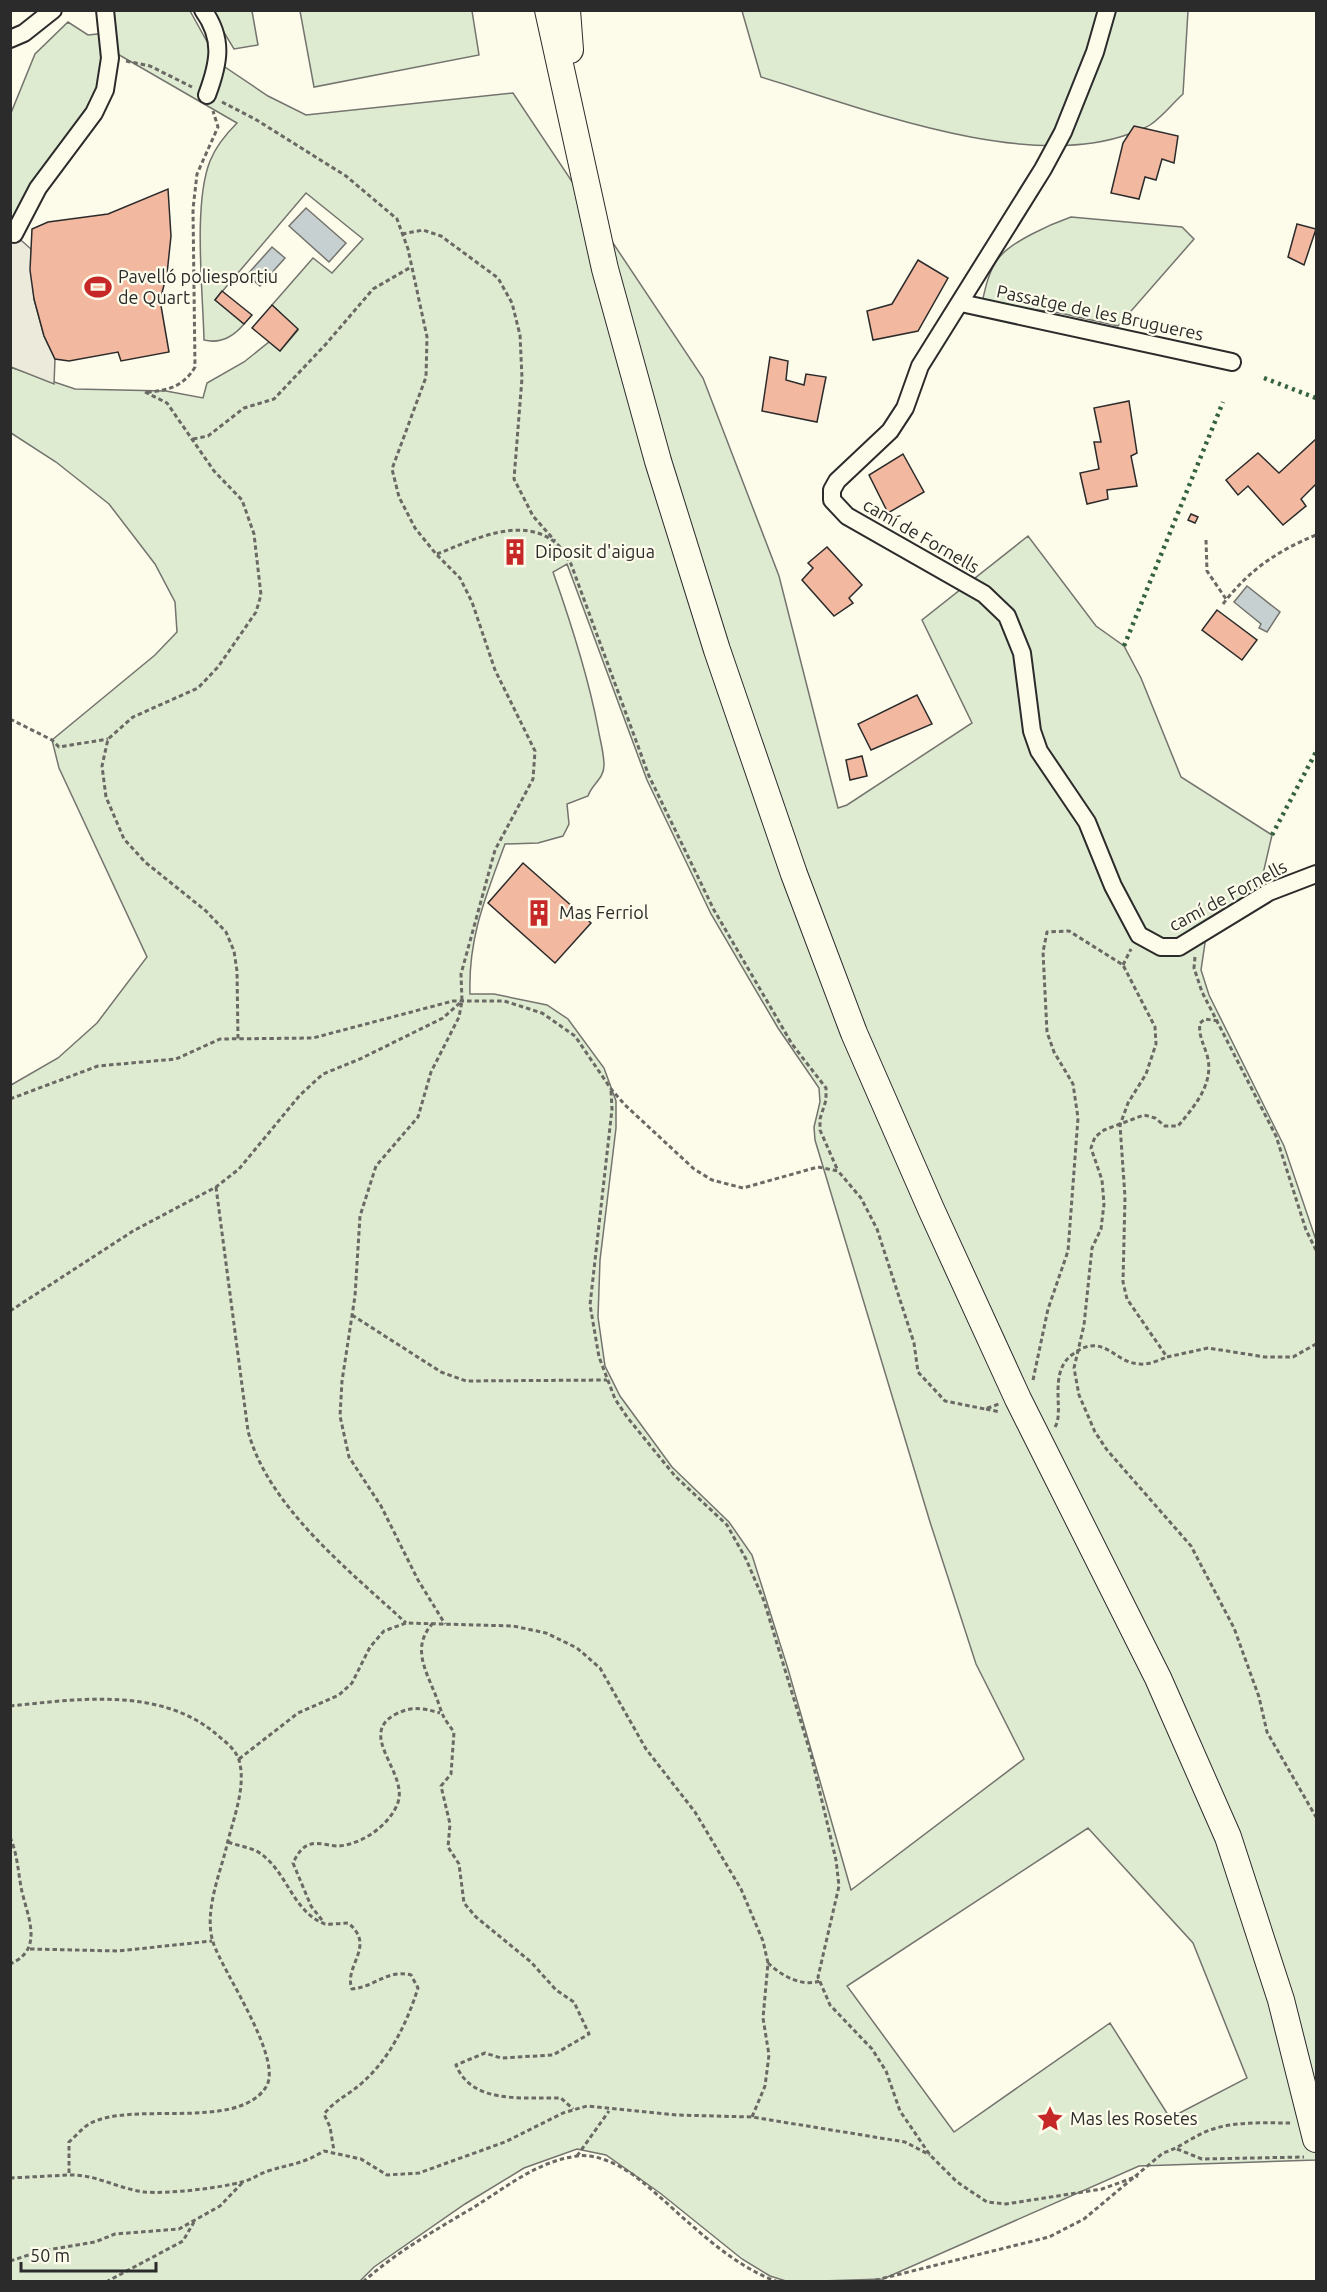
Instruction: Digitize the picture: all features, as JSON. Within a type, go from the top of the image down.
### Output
[{"type":"main road","points":[[548,10],[595,222],[658,461],[717,650],[794,874],[854,1033],[1018,1399],[1158,1677],[1228,1837],[1281,2000],[1311,2140]]},
{"type":"main road","points":[[567,10],[569,48],[598,186],[595,222]]},
{"type":"street","points":[[10,39],[24,33],[53,10]]},
{"type":"street","points":[[14,234],[38,188],[94,114],[105,90],[110,58],[105,10]]},
{"type":"street","points":[[203,10],[215,33],[219,47],[217,68],[207,95]]},
{"type":"street","name":"camí de Fornells","points":[[1107,10],[1095,52],[1063,132],[961,303],[920,366],[905,408],[890,431],[837,481],[832,490],[832,500],[847,516],[984,594],[1007,616],[1022,653],[1032,731],[1039,751],[1088,822],[1113,886],[1139,934],[1154,944],[1170,948],[1193,939],[1269,892],[1317,874]]},
{"type":"street","name":"Passatge de les Brugueres","points":[[961,303],[1232,362]]},
{"type":"path","points":[[110,58],[150,66],[255,119],[346,176],[397,219],[427,337],[426,377],[392,469],[399,497],[415,528],[460,578],[495,670],[535,751],[533,779],[495,850],[461,974],[462,1001],[459,1017],[431,1072],[418,1117],[376,1166],[360,1216],[352,1315],[342,1381],[340,1416],[348,1457],[381,1506],[418,1580],[445,1624]]},
{"type":"path","points":[[207,95],[218,127],[197,174],[193,209],[195,367],[188,379],[166,391],[146,392],[167,403],[214,471],[242,500],[254,534],[258,555],[261,576],[259,604],[256,612],[218,667],[198,688],[133,717],[108,740],[102,766],[106,797],[124,839],[145,862],[206,911],[226,932],[234,951],[238,1039]]},
{"type":"path","points":[[402,234],[423,230],[441,236],[498,278],[512,303],[520,334],[522,378],[514,479],[533,516],[571,564],[649,776],[714,910],[792,1044],[826,1088],[820,1130],[838,1171],[861,1198],[877,1229],[914,1343],[918,1372],[945,1401],[963,1406],[984,1409],[1018,1399],[1031,1390],[1048,1309],[1068,1251],[1078,1118],[1073,1084],[1054,1052],[1047,1032],[1043,952],[1047,932],[1069,931],[1123,965],[1155,1027],[1156,1044],[1146,1074],[1128,1103],[1120,1125],[1125,1197],[1123,1282],[1127,1299],[1167,1357]]},
{"type":"path","points":[[193,439],[208,436],[244,408],[274,399],[326,344],[373,289],[411,267]]},
{"type":"path","points":[[436,554],[484,536],[523,529],[540,534],[558,545]]},
{"type":"path","points":[[1223,604],[1239,582],[1265,560],[1317,535]]},
{"type":"path","points":[[1206,540],[1207,571],[1226,599]]},
{"type":"path","points":[[10,719],[52,740],[59,747],[108,740]]},
{"type":"path","points":[[1193,939],[1196,953],[1194,968],[1202,992],[1276,1136],[1306,1230],[1317,1250]]},
{"type":"path","points":[[10,1099],[98,1066],[176,1059],[220,1039],[313,1038],[453,1001],[504,1001],[542,1013],[575,1036],[611,1089],[694,1169],[712,1180],[742,1188],[818,1167],[838,1171]]},
{"type":"path","points":[[10,1311],[133,1231],[216,1186],[240,1169],[300,1095],[324,1074],[360,1059],[442,1018],[462,1001]]},
{"type":"path","points":[[1218,1021],[1205,1019],[1200,1023],[1199,1033],[1209,1071],[1203,1092],[1178,1126],[1165,1126],[1155,1118],[1144,1115],[1104,1130],[1095,1137],[1091,1148],[1102,1180],[1104,1204],[1101,1229],[1092,1248],[1074,1368],[1079,1395],[1095,1432],[1107,1450],[1191,1546],[1234,1628],[1259,1697],[1267,1732],[1317,1817]]},
{"type":"path","points":[[611,1089],[612,1109],[590,1305],[599,1357],[615,1399],[627,1417],[675,1476],[727,1525],[746,1559],[764,1601],[811,1755],[836,1860],[839,1886],[818,1977],[830,2005],[872,2049],[886,2071],[900,2111],[930,2155],[957,2182],[987,2202],[1006,2204],[1102,2189],[1138,2176]]},
{"type":"path","points":[[216,1186],[248,1431],[254,1454],[281,1497],[334,1556],[406,1623]]},
{"type":"path","points":[[352,1315],[441,1372],[466,1381],[607,1380]]},
{"type":"path","points":[[1053,1430],[1058,1424],[1056,1392],[1060,1375],[1069,1356],[1093,1345],[1108,1348],[1123,1359],[1140,1365],[1208,1348],[1265,1357],[1293,1357],[1317,1344]]},
{"type":"path","points":[[239,1759],[298,1713],[339,1695],[352,1683],[370,1647],[384,1631],[406,1623],[513,1626],[546,1633],[577,1648],[600,1668],[646,1749],[695,1812],[741,1889],[764,1941],[768,1963],[764,2018],[769,2055],[765,2086],[752,2117]]},
{"type":"path","points":[[433,1623],[425,1632],[421,1660],[440,1713],[454,1732],[452,1774],[441,1786],[450,1824],[448,1847],[459,1864],[464,1903],[476,1917],[531,1962],[556,1990],[574,2002],[589,2034],[553,2055],[501,2058],[485,2054],[456,2065],[461,2079],[481,2092],[502,2097],[561,2098],[573,2109]]},
{"type":"path","points":[[10,1706],[82,1698],[140,1702],[174,1709],[207,1727],[231,1746],[239,1759],[242,1782],[211,1913],[212,1941],[255,2025],[270,2072],[267,2086],[250,2103],[213,2111],[115,2117],[89,2124],[69,2142],[69,2175]]},
{"type":"path","points":[[326,1924],[311,1905],[300,1884],[293,1863],[298,1852],[312,1844],[340,1846],[359,1842],[385,1822],[398,1804],[400,1790],[381,1744],[380,1730],[386,1719],[411,1708],[425,1708],[440,1713]]},
{"type":"path","points":[[10,1837],[15,1848],[21,1889],[32,1923],[30,1949],[18,1961],[10,1964]]},
{"type":"path","points":[[228,1842],[248,1846],[266,1857],[300,1906],[326,1924],[348,1923],[357,1930],[361,1948],[349,1981],[352,1989],[364,1988],[398,1972],[411,1975],[418,1988],[395,2042],[380,2066],[360,2085],[335,2100],[324,2114],[330,2127],[334,2151]]},
{"type":"path","points":[[30,1949],[118,1951],[212,1941]]},
{"type":"path","points":[[768,1963],[776,1971],[800,1982],[809,1984],[820,1981]]},
{"type":"path","points":[[10,2178],[86,2174],[106,2183],[145,2192],[243,2182],[267,2171],[306,2162],[324,2151],[334,2151],[361,2159],[387,2175],[419,2173],[505,2142],[573,2109],[587,2106],[609,2110],[752,2117],[906,2142],[930,2155]]},
{"type":"path","points":[[577,2156],[609,2110]]},
{"type":"path","points":[[868,2282],[1049,2237],[1084,2219],[1163,2153],[1177,2149],[1211,2130],[1262,2123],[1311,2140]]},
{"type":"path","points":[[1177,2149],[1202,2159],[1311,2140]]},
{"type":"path","points":[[363,2282],[420,2239],[526,2172],[577,2156],[596,2157],[639,2179],[655,2195],[754,2273],[778,2282]]},
{"type":"path","points":[[10,2261],[42,2251],[94,2242],[115,2234],[179,2229],[220,2206],[243,2182]]},
{"type":"path","points":[[106,2282],[183,2241],[194,2221]]},
{"type":"green space","points":[[115,10],[190,11],[219,63],[268,96],[306,115],[513,93],[703,378],[779,576],[838,808],[847,805],[972,723],[922,620],[1028,536],[1096,626],[1124,646],[1141,678],[1181,777],[1272,835],[1260,887],[1194,927],[1205,943],[1201,970],[1209,995],[1284,1146],[1316,1240],[1316,2160],[1139,2166],[883,2279],[789,2282],[770,2276],[742,2259],[660,2193],[606,2155],[577,2149],[524,2168],[465,2204],[374,2267],[360,2281],[11,2281],[11,1085],[58,1058],[97,1023],[147,957],[59,768],[52,740],[155,655],[177,632],[175,602],[155,564],[109,504],[56,462],[11,433],[10,367],[75,389],[166,391],[203,398],[207,383],[244,362],[269,342],[280,351],[298,330],[272,305],[313,258],[332,273],[363,239],[306,193],[215,300],[244,324],[226,338],[216,341],[204,340],[200,224],[205,179],[215,150],[237,123],[109,49],[105,90],[11,235],[11,113],[35,54],[68,22],[88,35],[107,33],[105,13]],"holes":[[[567,564],[647,780],[711,914],[778,1028],[819,1088],[820,1102],[814,1127],[815,1140],[930,1522],[976,1664],[1024,1759],[851,1890],[788,1669],[752,1555],[729,1522],[672,1467],[620,1396],[605,1366],[598,1317],[600,1260],[616,1128],[616,1101],[604,1068],[568,1019],[547,1005],[494,994],[470,994],[475,935],[505,844],[538,843],[563,836],[569,824],[567,804],[588,796],[603,770],[603,751],[589,688],[573,630],[553,572]],[[1088,1828],[1193,1943],[1247,2078],[1170,2118],[1110,2023],[954,2132],[847,1986]]]},
{"type":"green space","points":[[211,11],[252,11],[258,45],[234,49]]},
{"type":"green space","points":[[300,11],[472,11],[479,55],[314,87]]},
{"type":"green space","points":[[742,11],[1188,11],[1183,94],[1154,122],[1129,134],[1087,144],[1042,145],[993,141],[894,119],[761,77]]},
{"type":"green space","points":[[1071,217],[1182,227],[1194,239],[1118,326],[1060,313],[982,303],[992,269],[1004,253],[1032,234]]},
{"type":"shaded area","points":[[306,208],[346,243],[329,262],[289,226]]},
{"type":"shaded area","points":[[14,234],[31,249],[34,299],[44,336],[55,359],[54,384],[11,367],[10,235]]},
{"type":"shaded area","points":[[272,247],[285,258],[260,286],[247,275]]},
{"type":"shaded area","points":[[1247,586],[1280,612],[1267,632],[1259,628],[1261,624],[1234,602]]},
{"type":"building","points":[[1134,126],[1178,136],[1174,163],[1162,159],[1156,180],[1145,177],[1139,199],[1111,193],[1123,143]]},
{"type":"building","name":"Pavelló poliesportiu de Quart","points":[[168,189],[171,236],[167,274],[160,300],[169,352],[121,361],[118,352],[69,361],[55,359],[44,336],[34,299],[30,270],[32,229],[48,222],[108,214]]},
{"type":"building","points":[[1297,224],[1316,229],[1304,265],[1288,257]]},
{"type":"building","points":[[918,260],[948,278],[918,331],[873,340],[867,311],[892,304]]},
{"type":"building","points":[[222,291],[252,315],[244,324],[215,300]]},
{"type":"building","points":[[272,305],[298,329],[280,351],[252,328]]},
{"type":"building","points":[[770,357],[788,361],[786,380],[804,385],[806,374],[826,377],[817,422],[762,411]]},
{"type":"building","points":[[1129,401],[1137,453],[1131,456],[1137,486],[1107,490],[1108,499],[1087,504],[1080,473],[1099,469],[1094,442],[1101,442],[1094,408]]},
{"type":"building","points":[[1316,439],[1316,484],[1301,499],[1306,506],[1283,525],[1248,486],[1238,495],[1226,480],[1258,453],[1279,473]]},
{"type":"building","points":[[903,454],[924,492],[888,513],[869,475]]},
{"type":"building","points":[[1191,514],[1198,517],[1195,523],[1188,520]]},
{"type":"building","name":"Diposit d'aigua","points":[[515,541],[522,544],[525,551],[522,558],[515,561],[508,558],[505,551],[508,544]]},
{"type":"building","points":[[827,547],[862,585],[849,598],[853,603],[834,616],[802,580],[813,568],[808,563]]},
{"type":"building","points":[[1217,610],[1257,640],[1242,660],[1202,630]]},
{"type":"building","points":[[917,695],[932,724],[871,750],[858,724]]},
{"type":"building","points":[[862,756],[867,776],[850,780],[846,760]]},
{"type":"building","name":"Mas Ferriol","points":[[523,863],[591,923],[555,963],[488,903]]},
{"type":"hedge","points":[[1264,378],[1316,398]]},
{"type":"hedge","points":[[1124,646],[1223,402]]},
{"type":"hedge","points":[[1272,835],[1316,752]]},
{"type":"place","name":"Pavelló poliesportiu de Quart","points":[[98,287]]},
{"type":"place","name":"Diposit d'aigua","points":[[515,552]]},
{"type":"place","name":"Mas Ferriol","points":[[539,913]]},
{"type":"place","name":"Mas les Rosetes","points":[[1050,2119]]}]
